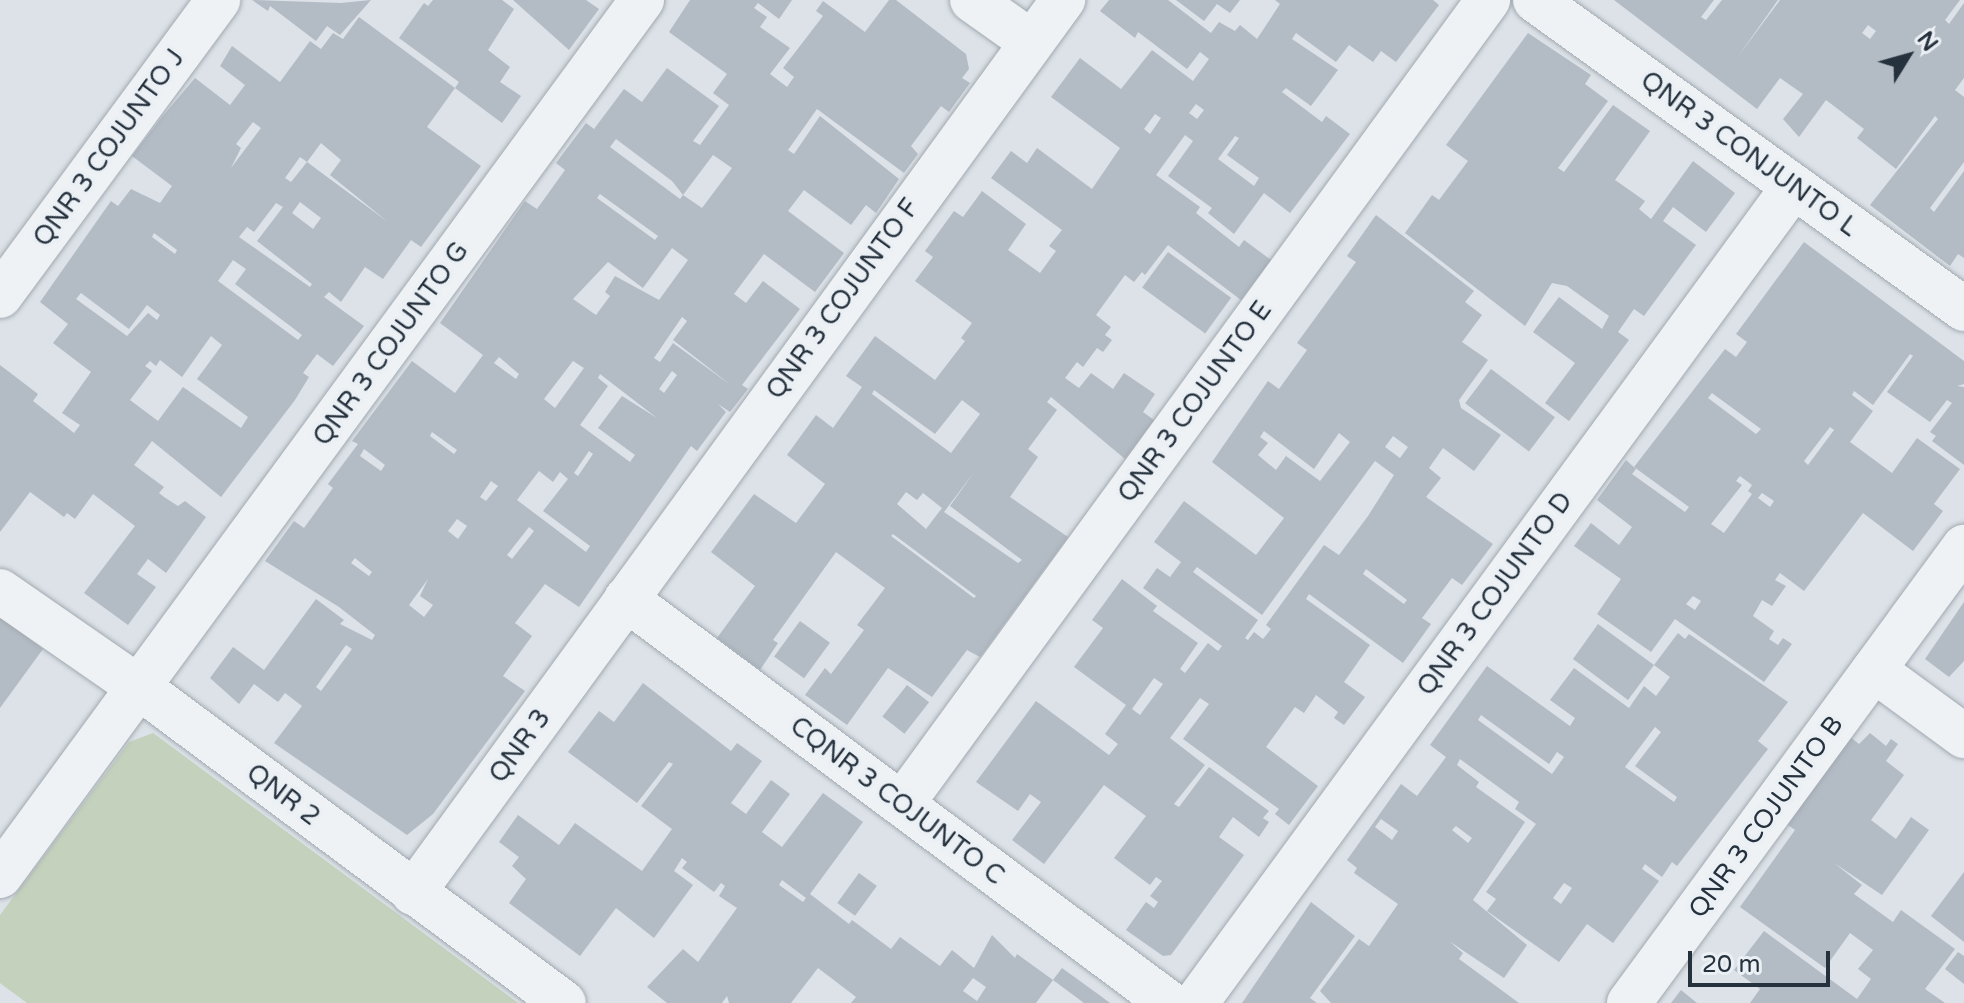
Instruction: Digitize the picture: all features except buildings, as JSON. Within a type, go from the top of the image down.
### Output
[{"type":"street","name":"QNR 3 COJUNTO J","points":[[0,296],[218,0]]},
{"type":"street","name":"QNR 3 COJUNTO G","points":[[0,876],[642,0]]},
{"type":"street","points":[[972,0],[1030,41]]},
{"type":"street","name":"QNR 3 COJUNTO F","points":[[626,599],[1030,41],[1063,0]]},
{"type":"street","name":"QNR 3 COJUNTO E","points":[[902,804],[1488,0]]},
{"type":"street","name":"QNR 3 CONJUNTO L","points":[[1535,0],[1964,309]]},
{"type":"street","name":"QNR 3 COJUNTO D","points":[[1196,1003],[1794,186]]},
{"type":"street","name":"QNR 3 COJUNTO B","points":[[1629,1003],[1964,547]]},
{"type":"street","name":"QNR 2","points":[[0,591],[140,688],[564,1003]]},
{"type":"street","name":"CQNR 3 COJUNTO C","points":[[626,599],[1169,1003]]},
{"type":"street","name":"QNR 3","points":[[413,893],[626,599]]},
{"type":"street","points":[[1874,670],[1964,736]]},
{"type":"green space","points":[[153,733],[518,1003],[27,1003],[0,983],[0,915],[129,742]]}]
